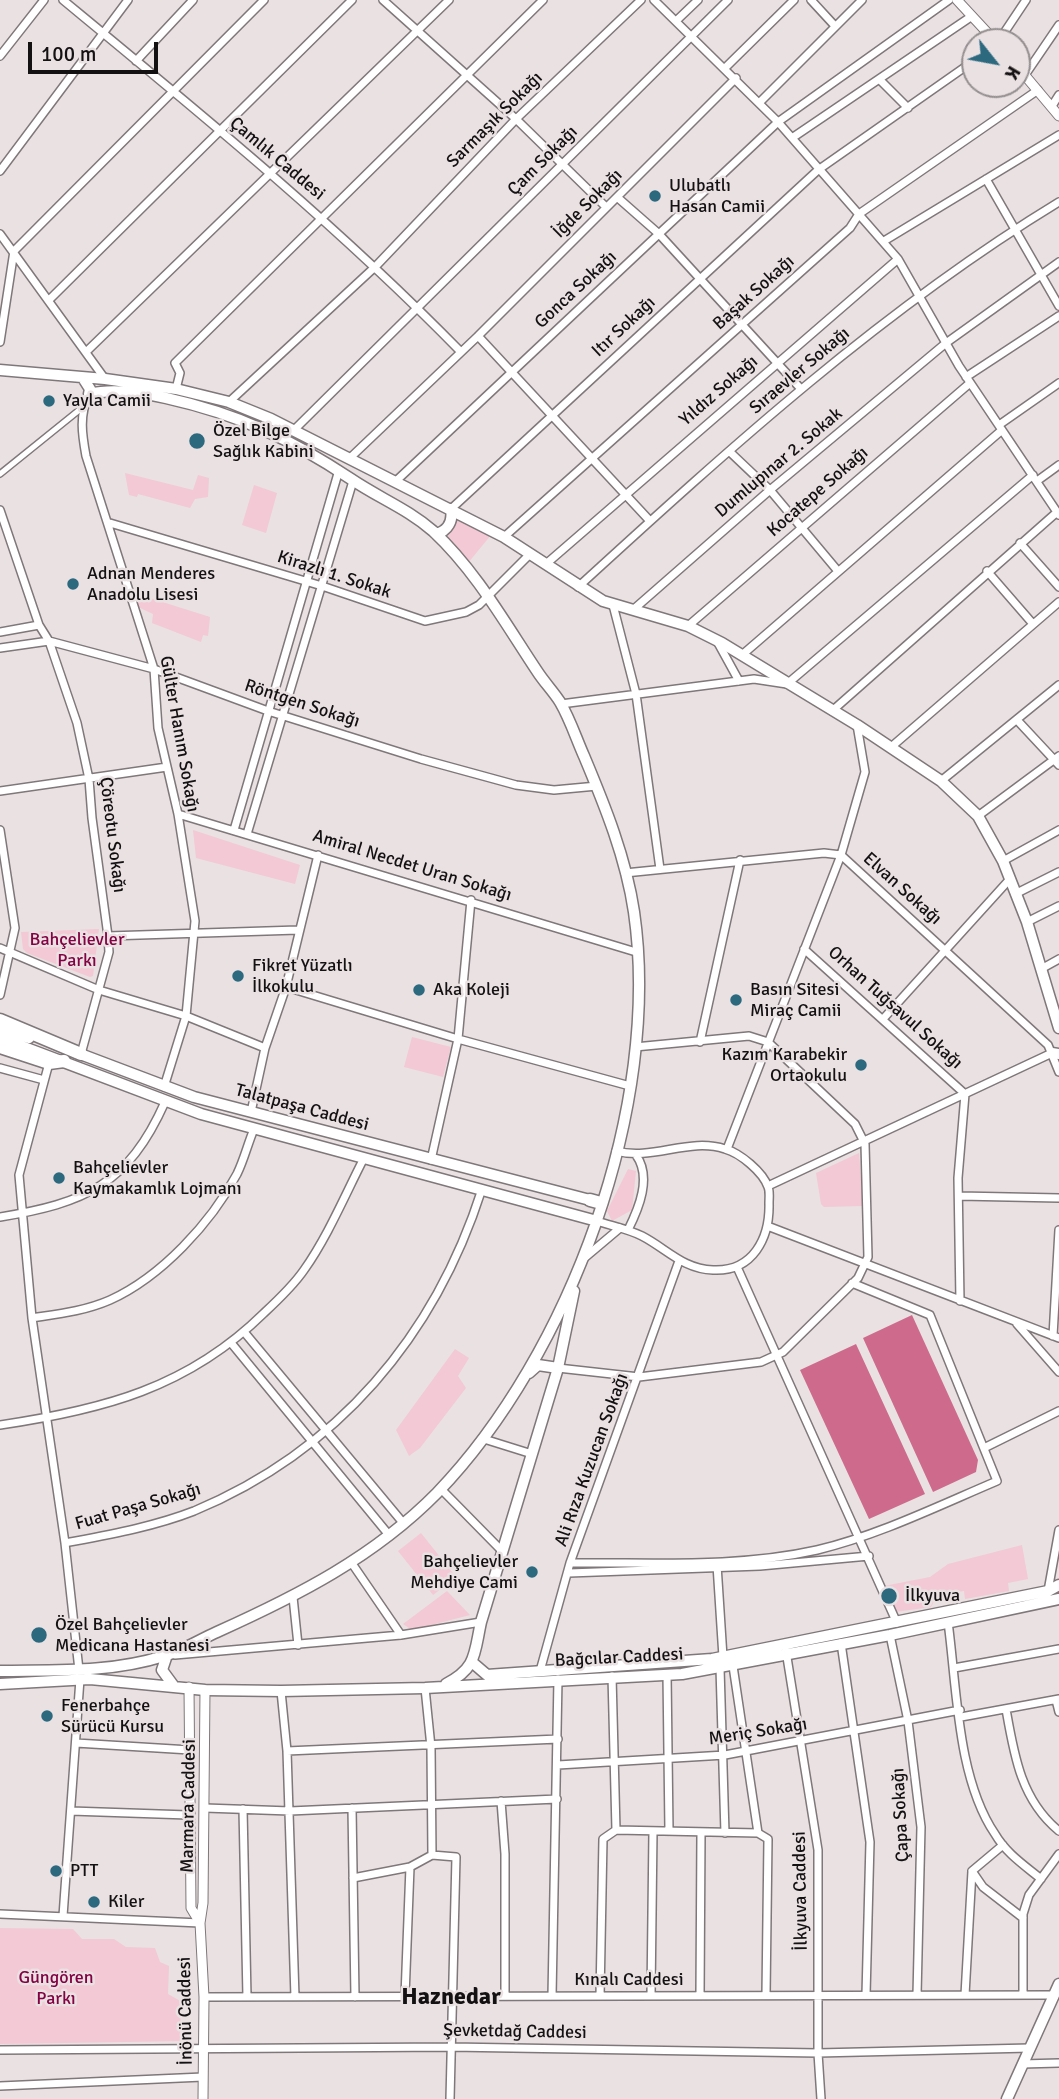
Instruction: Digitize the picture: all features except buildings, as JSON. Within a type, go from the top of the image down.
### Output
[{"type":"main road","points":[[0,370],[105,379],[176,389],[294,430],[504,537],[579,587],[613,605],[688,626],[717,640],[857,725],[941,781],[978,816],[1003,861],[1027,922],[1057,1012],[1059,1028]]},
{"type":"main road","points":[[83,379],[90,389],[89,394],[109,391],[147,394],[228,408],[288,439],[353,481],[405,509],[436,534],[489,597],[561,704],[597,786],[625,873],[634,914],[635,1047],[616,1151],[595,1202],[597,1221],[580,1266],[527,1374],[484,1439],[441,1489],[404,1524],[351,1562],[293,1597],[167,1656],[162,1670],[173,1685]]},
{"type":"main road","points":[[339,470],[351,457]]},
{"type":"main road","points":[[436,534],[447,528],[453,516],[451,509]]},
{"type":"main road","points":[[0,1020],[81,1054]]},
{"type":"main road","name":"Talatpaşa Caddesi","points":[[0,1029],[81,1054],[164,1087],[595,1202]]},
{"type":"main road","name":"Talatpaşa Caddesi","points":[[0,1038],[165,1102],[254,1129],[597,1221]]},
{"type":"main road","points":[[0,1047],[49,1063],[64,1061]]},
{"type":"main road","points":[[440,1687],[464,1675],[472,1663],[481,1622],[558,1368],[580,1266]]},
{"type":"main road","points":[[527,1374],[538,1365],[558,1368]]},
{"type":"main road","points":[[472,1663],[487,1675],[722,1663],[1048,1591],[1059,1585]]},
{"type":"main road","name":"Bağcılar Caddesi","points":[[0,1671],[80,1675],[205,1690],[281,1691],[425,1688],[667,1674],[722,1663],[733,1666],[786,1648],[890,1635],[1059,1599]]},
{"type":"main road","name":"Bağcılar Caddesi","points":[[2,1685],[80,1675],[167,1656]]},
{"type":"main road","points":[[1007,2099],[1056,1989]]},
{"type":"street","points":[[0,56],[44,0]]},
{"type":"street","name":"Çamlık Caddesi","points":[[63,0],[376,265],[461,352]]},
{"type":"street","points":[[0,171],[128,0]]},
{"type":"street","points":[[136,61],[193,0]]},
{"type":"street","points":[[0,342],[14,251],[171,90],[264,0]]},
{"type":"street","points":[[49,300],[352,0]]},
{"type":"street","points":[[383,0],[516,119],[607,207]]},
{"type":"street","points":[[86,352],[449,0]]},
{"type":"street","points":[[176,389],[180,373],[175,363],[543,0]]},
{"type":"street","name":"Sarmaşık Sokağı","points":[[228,408],[376,265],[516,119],[640,0]]},
{"type":"street","points":[[654,0],[778,122],[884,241],[919,294],[968,380],[1058,513],[987,571],[832,711]]},
{"type":"street","points":[[676,21],[698,0]]},
{"type":"street","name":"Çam Sokağı","points":[[294,430],[728,0]]},
{"type":"street","points":[[726,68],[794,0]]},
{"type":"street","points":[[811,0],[835,26]]},
{"type":"street","points":[[759,103],[862,0]]},
{"type":"street","name":"Gonca Sokağı","points":[[396,481],[778,122],[949,0]]},
{"type":"street","points":[[1007,28],[1026,0]]},
{"type":"street","points":[[962,2],[984,28]]},
{"type":"street","points":[[792,138],[972,16]]},
{"type":"street","points":[[1031,66],[1059,25]]},
{"type":"street","name":"Itır Sokağı","points":[[451,509],[818,170],[961,70]]},
{"type":"street","name":"İğde Sokağı","points":[[351,457],[478,336],[736,78]]},
{"type":"street","points":[[879,79],[908,108]]},
{"type":"street","points":[[1031,82],[1059,116]]},
{"type":"street","name":"Başak Sokağı","points":[[504,537],[850,228],[859,214],[1038,90]]},
{"type":"street","points":[[1052,106],[1059,95]]},
{"type":"street","points":[[884,241],[1059,135]]},
{"type":"street","points":[[986,179],[1038,275],[1059,306]]},
{"type":"street","points":[[617,197],[659,234],[800,389]]},
{"type":"street","name":"Sıraevler Sokağı","points":[[579,587],[800,389],[919,294],[1059,202]]},
{"type":"street","points":[[0,234],[105,379]]},
{"type":"street","name":"Yıldız Sokağı","points":[[546,564],[776,362],[898,260]]},
{"type":"street","name":"Dumlupınar 2. Sokak","points":[[634,609],[946,342],[1059,262]]},
{"type":"street","name":"Kocatepe Sokağı","points":[[688,626],[968,380],[1059,316]]},
{"type":"street","points":[[478,336],[650,521]]},
{"type":"street","points":[[742,655],[1001,428],[1059,383]]},
{"type":"street","name":"Gülter Hanım Sokağı","points":[[89,394],[83,407],[82,431],[86,456],[110,523],[154,670],[158,728],[178,814],[195,933],[186,1016],[164,1087]]},
{"type":"street","points":[[0,474],[83,407]]},
{"type":"street","points":[[730,452],[770,490],[837,570]]},
{"type":"street","points":[[561,704],[739,681],[787,684],[1035,478],[1059,465]]},
{"type":"street","points":[[234,830],[339,470]]},
{"type":"street","points":[[247,834],[353,481]]},
{"type":"street","name":"Çöreotu Sokağı","points":[[0,510],[39,625],[49,642],[77,723],[89,779],[110,952],[81,1054]]},
{"type":"street","name":"Kirazlı 1. Sokak","points":[[110,523],[322,586],[425,621],[466,612],[489,597],[530,554]]},
{"type":"street","points":[[1020,543],[1059,587]]},
{"type":"street","points":[[987,571],[1033,624]]},
{"type":"street","points":[[890,748],[1059,602]]},
{"type":"street","points":[[613,605],[636,694],[660,869]]},
{"type":"street","points":[[0,632],[39,625]]},
{"type":"street","points":[[717,640],[739,681]]},
{"type":"street","name":"Röntgen Sokağı","points":[[0,648],[49,642],[154,670],[268,711],[516,785],[554,790],[597,786]]},
{"type":"street","points":[[754,680],[763,669]]},
{"type":"street","points":[[941,781],[1059,685]]},
{"type":"street","points":[[978,816],[1057,760],[1017,720]]},
{"type":"street","points":[[727,1149],[841,855],[865,772],[857,725]]},
{"type":"street","points":[[0,791],[167,767]]},
{"type":"street","name":"Amiral Necdet Uran Sokağı","points":[[178,814],[471,900],[636,952]]},
{"type":"street","points":[[0,830],[15,928],[0,995]]},
{"type":"street","points":[[1003,861],[1059,830]]},
{"type":"street","name":"Elvan Sokağı","points":[[625,873],[740,860],[824,853],[841,855],[1048,1045],[1056,1054],[1059,1072]]},
{"type":"street","points":[[251,1112],[265,1048],[286,987],[318,855]]},
{"type":"street","points":[[700,1042],[740,860]]},
{"type":"street","points":[[1015,894],[1059,872]]},
{"type":"street","points":[[883,1019],[1009,880]]},
{"type":"street","points":[[431,1160],[458,1039],[471,900]]},
{"type":"street","points":[[1027,922],[1059,906]]},
{"type":"street","points":[[108,936],[298,930]]},
{"type":"street","points":[[0,948],[99,990],[186,1016],[265,1048]]},
{"type":"street","name":"Orhan Tuğsavul Sokağı","points":[[804,949],[965,1094],[959,1196],[960,1301]]},
{"type":"street","points":[[1041,969],[1059,959]]},
{"type":"street","points":[[286,987],[458,1039],[630,1086]]},
{"type":"street","points":[[558,1368],[639,1377],[761,1362],[777,1355],[852,1283],[866,1264],[868,1256],[864,1142],[855,1124],[768,1042],[749,1036],[635,1047]]},
{"type":"street","points":[[768,1186],[1056,1054]]},
{"type":"street","points":[[49,1063],[19,1175],[32,1318],[65,1544],[80,1675],[63,1916]]},
{"type":"street","points":[[0,1068],[44,1080]]},
{"type":"street","points":[[0,1217],[49,1209],[103,1184],[150,1136],[165,1102]]},
{"type":"street","points":[[32,1318],[71,1312],[110,1300],[146,1279],[187,1240],[219,1203],[237,1172],[254,1129]]},
{"type":"street","points":[[597,1221],[624,1229],[679,1261],[696,1268],[715,1270],[737,1267],[761,1243],[770,1227],[768,1186],[746,1160],[727,1149],[704,1144],[636,1155],[616,1151]]},
{"type":"street","points":[[580,1266],[624,1229],[640,1206],[642,1163],[636,1155]]},
{"type":"street","points":[[0,1425],[106,1405],[155,1388],[232,1345],[302,1273],[322,1242],[364,1157]]},
{"type":"street","name":"Fuat Paşa Sokağı","points":[[65,1544],[118,1533],[192,1512],[272,1472],[313,1442],[363,1396],[430,1310],[455,1262],[482,1189]]},
{"type":"street","points":[[959,1196],[1059,1198]]},
{"type":"street","points":[[770,1227],[1056,1337],[1059,1230]]},
{"type":"street","name":"Ali Rıza Kuzucan Sokağı","points":[[540,1671],[570,1563],[679,1261]]},
{"type":"street","points":[[737,1267],[897,1623]]},
{"type":"street","points":[[570,1563],[717,1564],[775,1558],[861,1538],[997,1481],[930,1315],[852,1283]]},
{"type":"street","points":[[1014,1321],[1059,1372]]},
{"type":"street","points":[[245,1333],[404,1524]]},
{"type":"street","points":[[232,1345],[389,1535]]},
{"type":"street","points":[[984,1448],[1059,1411]]},
{"type":"street","points":[[484,1439],[532,1454]]},
{"type":"street","points":[[441,1489],[502,1551]]},
{"type":"street","points":[[1048,1591],[1059,1530]]},
{"type":"street","points":[[569,1573],[869,1556]]},
{"type":"street","points":[[351,1562],[401,1635]]},
{"type":"street","points":[[717,1564],[725,1833]]},
{"type":"street","points":[[293,1597],[298,1645]]},
{"type":"street","name":"Bağcılar Caddesi","points":[[167,1656],[401,1635],[481,1622]]},
{"type":"street","points":[[948,1622],[970,1781],[994,1834],[1041,1879]]},
{"type":"street","name":"Çapa Sokağı","points":[[890,1635],[908,1721],[921,1827],[917,1995]]},
{"type":"street","points":[[841,1643],[870,1842],[866,1995]]},
{"type":"street","name":"İlkyuva Caddesi","points":[[786,1648],[818,1850],[818,2053],[821,2099]]},
{"type":"street","points":[[954,1668],[1059,1649]]},
{"type":"street","points":[[733,1666],[758,1833]]},
{"type":"street","points":[[667,1674],[668,1831]]},
{"type":"street","points":[[612,1676],[616,1830]]},
{"type":"street","points":[[552,1996],[558,1679]]},
{"type":"street","points":[[189,1688],[188,1815],[191,1908],[200,1923]]},
{"type":"street","points":[[425,1688],[431,1747],[432,1855]]},
{"type":"street","name":"Marmara Caddesi","points":[[200,1923],[205,1808],[205,1690]]},
{"type":"street","points":[[281,1691],[290,1811],[295,1997]]},
{"type":"street","points":[[1057,1700],[1059,1712]]},
{"type":"street","name":"Meriç Sokağı","points":[[558,1765],[724,1755],[908,1721],[1057,1700]]},
{"type":"street","points":[[1006,1709],[1016,1764],[1028,1794],[1045,1820],[1059,1831]]},
{"type":"street","points":[[287,1751],[431,1747],[558,1739]]},
{"type":"street","points":[[76,1743],[190,1750]]},
{"type":"street","points":[[205,1808],[290,1811],[557,1799]]},
{"type":"street","points":[[501,1801],[505,1854],[505,1996]]},
{"type":"street","points":[[352,1808],[355,1997]]},
{"type":"street","points":[[243,1809],[247,1997]]},
{"type":"street","points":[[71,1811],[188,1815]]},
{"type":"street","points":[[600,1996],[603,1839],[616,1830],[758,1833],[768,1839],[766,1995]]},
{"type":"street","points":[[651,1996],[653,1831]]},
{"type":"street","points":[[700,1996],[701,1833]]},
{"type":"street","points":[[965,1995],[972,1871],[1003,1845]]},
{"type":"street","points":[[1023,1995],[1023,1918],[1029,1895],[1059,1854]]},
{"type":"street","points":[[353,1878],[410,1867],[432,1855],[456,1857],[450,2099]]},
{"type":"street","points":[[405,1996],[410,1867]]},
{"type":"street","points":[[972,1871],[983,1886],[1023,1918]]},
{"type":"street","points":[[0,1914],[200,1923]]},
{"type":"street","name":"İnönü Caddesi","points":[[200,1923],[204,1997],[203,2099]]},
{"type":"street","name":"Kınalı Caddesi","points":[[204,1997],[1023,1995],[1056,1989]]},
{"type":"street","name":"Şevketdağ Caddesi","points":[[0,2050],[451,2046],[818,2053],[1030,2048]]},
{"type":"street","points":[[1022,2064],[1059,2063]]},
{"type":"street","points":[[0,2086],[203,2077]]},
{"type":"green space","points":[[125,473],[193,490],[198,475],[209,478],[208,497],[195,499],[190,508],[138,494],[137,497],[129,495]]},
{"type":"green space","points":[[254,485],[277,493],[266,533],[242,525]]},
{"type":"green space","points":[[458,518],[491,535],[468,563],[446,539]]},
{"type":"green space","points":[[137,594],[210,617],[208,636],[203,635],[201,642],[152,623],[153,614],[138,607]]},
{"type":"green space","points":[[193,830],[300,865],[295,884],[196,858]]},
{"type":"green space","name":"Bahçelievler Parkı","points":[[99,929],[93,976],[90,977],[27,953],[23,949],[21,932]]},
{"type":"green space","points":[[412,1037],[451,1047],[443,1077],[404,1067]]},
{"type":"green space","points":[[859,1153],[863,1206],[824,1207],[821,1204],[816,1173]]},
{"type":"green space","points":[[628,1169],[636,1171],[632,1210],[612,1221],[607,1211]]},
{"type":"green space","points":[[455,1349],[469,1358],[458,1376],[466,1388],[420,1448],[409,1456],[396,1430]]},
{"type":"green space","points":[[421,1533],[456,1577],[433,1595],[398,1551]]},
{"type":"green space","points":[[1022,1545],[1028,1579],[1008,1583],[1009,1591],[965,1599],[964,1591],[938,1595],[931,1607],[895,1612],[884,1586],[930,1577],[948,1564]]},
{"type":"green space","points":[[447,1591],[470,1615],[412,1630],[403,1624]]},
{"type":"green space","name":"Güngören Parkı","points":[[0,1928],[73,1929],[82,1939],[114,1939],[126,1947],[155,1948],[160,1962],[169,1966],[168,1994],[182,2002],[180,2027],[186,2030],[186,2041],[0,2044]]},
{"type":"shaded area","points":[[912,1315],[978,1460],[976,1472],[933,1492],[863,1338]]},
{"type":"shaded area","points":[[856,1344],[925,1494],[869,1519],[800,1370]]},
{"type":"place","name":"Ulubatlı Hasan Camii","points":[[655,196]]},
{"type":"place","name":"Yayla Camii","points":[[49,401]]},
{"type":"place","name":"Özel Bilge Sağlık Kabini","points":[[197,441]]},
{"type":"place","name":"Adnan Menderes Anadolu Lisesi","points":[[73,584]]},
{"type":"place","name":"Fikret Yüzatlı İlkokulu","points":[[238,976]]},
{"type":"place","name":"Aka Koleji","points":[[419,990]]},
{"type":"place","name":"Basın Sitesi Miraç Camii","points":[[736,1000]]},
{"type":"place","name":"Kazım Karabekir Ortaokulu","points":[[861,1065]]},
{"type":"place","name":"Bahçelievler Kaymakamlık Lojmanı","points":[[59,1178]]},
{"type":"place","name":"Bahçelievler Mehdiye Cami","points":[[532,1572]]},
{"type":"place","name":"İlkyuva","points":[[889,1596]]},
{"type":"place","name":"Özel Bahçelievler Medicana Hastanesi","points":[[39,1635]]},
{"type":"place","name":"Fenerbahçe Sürücü Kursu","points":[[47,1716]]},
{"type":"place","name":"PTT","points":[[56,1871]]},
{"type":"place","name":"Kiler","points":[[94,1902]]},
{"type":"district","name":"Haznedar","points":[[451,1998]]}]
